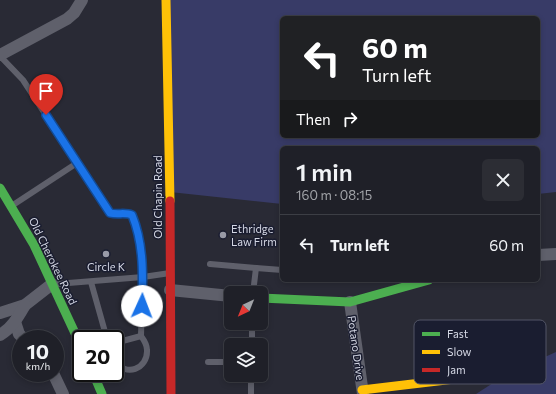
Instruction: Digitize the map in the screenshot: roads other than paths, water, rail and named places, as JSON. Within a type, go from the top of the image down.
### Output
[{"type":"street","points":[[0,56],[67,19],[74,13],[82,0]]},
{"type":"street","name":"Old Chapin Road","points":[[166,0],[170,192],[171,394]]},
{"type":"street","name":"Old Cherokee Road","points":[[0,188],[12,206],[74,330]]},
{"type":"street","points":[[540,255],[556,254]]},
{"type":"street","points":[[268,298],[350,302],[422,282]]},
{"type":"street","points":[[0,335],[5,332],[14,322],[25,305],[52,284]]},
{"type":"street","points":[[170,290],[224,295]]},
{"type":"street","name":"Potano Drive","points":[[350,302],[362,392]]},
{"type":"street","points":[[0,313],[25,305]]},
{"type":"street","points":[[14,322],[17,330]]},
{"type":"street","points":[[57,382],[63,394]]},
{"type":"street","points":[[97,382],[102,394]]},
{"type":"street","points":[[362,392],[420,384]]},
{"type":"lane","points":[[0,56],[23,80],[110,213],[117,215],[126,213],[132,215],[141,251],[143,277],[141,336],[148,350],[141,365],[131,370],[124,370]]},
{"type":"lane","points":[[12,206],[77,163]]},
{"type":"lane","points":[[210,264],[280,270]]},
{"type":"lane","points":[[254,286],[256,268]]},
{"type":"lane","points":[[52,284],[90,282],[170,273]]},
{"type":"lane","points":[[90,282],[104,330]]},
{"type":"lane","points":[[124,341],[141,336]]},
{"type":"lane","points":[[208,362],[224,362]]},
{"type":"lane","points":[[251,394],[252,382]]},
{"type":"place","name":"Ethridge Law Firm","points":[[223,235]]},
{"type":"place","name":"Circle K","points":[[106,254]]}]
